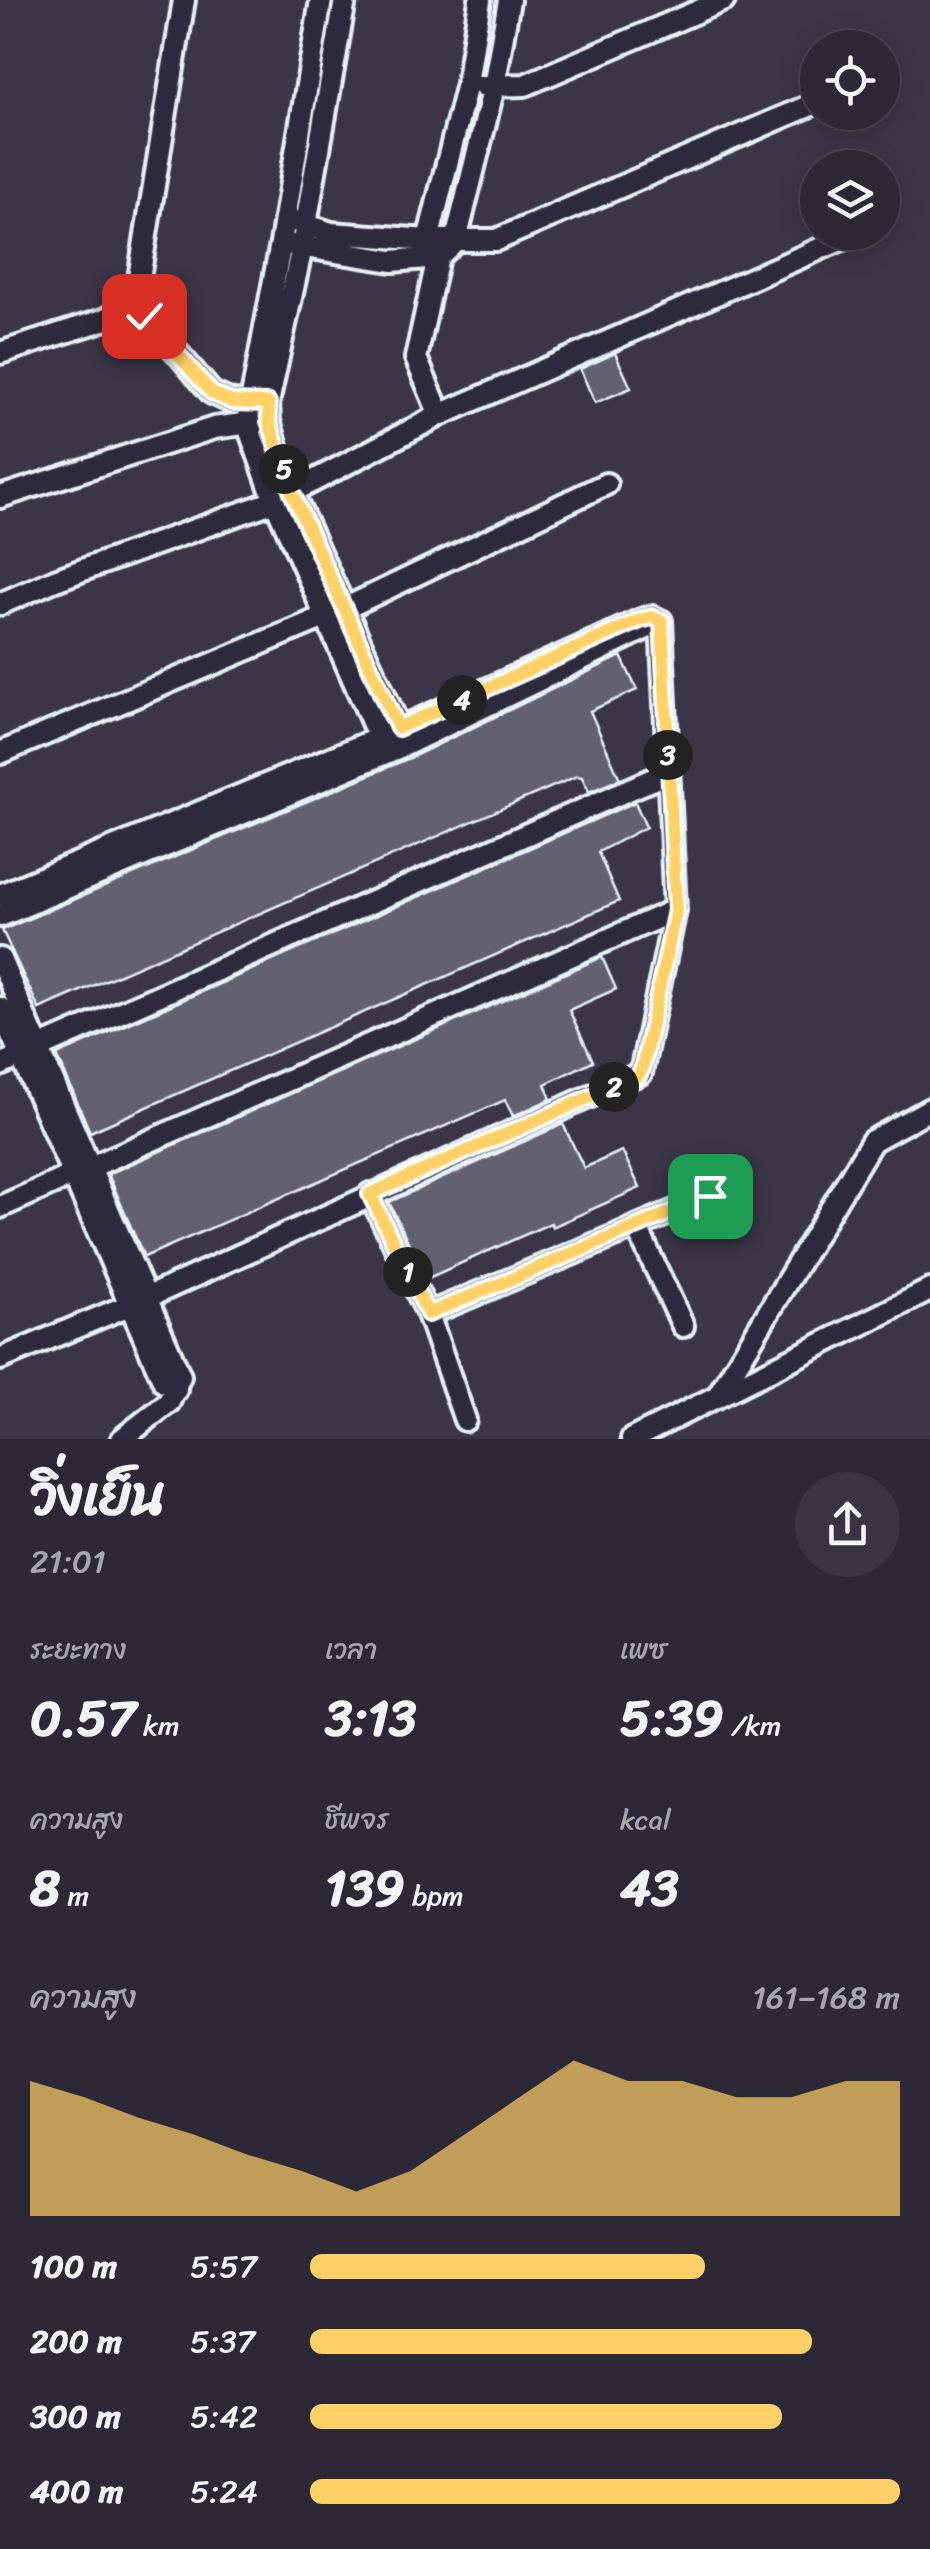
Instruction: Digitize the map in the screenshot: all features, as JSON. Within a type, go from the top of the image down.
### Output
[{"type":"street","points":[[135,304],[184,0]]},
{"type":"street","points":[[292,245],[282,219],[321,0]]},
{"type":"street","points":[[345,0],[304,222],[292,245],[258,413],[325,615],[392,741]]},
{"type":"street","points":[[440,416],[416,358],[480,0]]},
{"type":"street","points":[[456,240],[494,87],[510,0]]},
{"type":"street","points":[[468,84],[526,85],[724,0]]},
{"type":"street","points":[[292,245],[392,262],[456,240],[496,240],[800,110]]},
{"type":"street","points":[[282,219],[304,222],[331,233],[433,249]]},
{"type":"street","points":[[0,604],[283,497],[440,416],[819,250]]},
{"type":"street","points":[[0,353],[103,320],[135,304]]},
{"type":"street","points":[[135,304],[212,393],[258,413]]},
{"type":"street","points":[[0,496],[258,413]]},
{"type":"street","points":[[0,753],[346,608],[606,484]]},
{"type":"street","points":[[283,497],[346,608],[392,741]]},
{"type":"street","points":[[0,916],[392,741],[640,620],[652,617],[662,621],[676,910],[638,1076],[0,1359]]},
{"type":"street","points":[[0,895],[392,741]]},
{"type":"street","points":[[0,1065],[669,772]]},
{"type":"street","points":[[0,1207],[676,910]]},
{"type":"street","points":[[0,960],[29,1052],[80,1172],[137,1301],[180,1376],[168,1402],[122,1439]]},
{"type":"street","points":[[0,1008],[29,1052]]},
{"type":"street","points":[[717,1396],[872,1142],[930,1109]]},
{"type":"street","points":[[370,1194],[428,1314],[465,1420]]},
{"type":"street","points":[[428,1314],[710,1196]]},
{"type":"street","points":[[637,1228],[683,1326]]},
{"type":"street","points":[[632,1439],[930,1290]]},
{"type":"building","points":[[615,353],[631,388],[595,403],[580,369]]},
{"type":"building","points":[[621,656],[637,690],[590,711],[620,779],[589,792],[582,777],[577,776],[39,1009],[2,930],[412,757]]},
{"type":"building","points":[[635,802],[646,827],[598,852],[619,901],[90,1132],[57,1055]]},
{"type":"building","points":[[602,957],[616,989],[569,1010],[593,1061],[545,1084],[551,1099],[513,1116],[505,1100],[144,1257],[108,1174]]},
{"type":"building","points":[[563,1124],[584,1168],[622,1151],[640,1188],[426,1279],[389,1202]]},
{"type":"route","points":[[144,316],[212,393],[232,402],[268,403],[269,421],[292,493],[398,728],[640,620],[652,617],[662,621],[676,910],[641,1073],[370,1194],[428,1314],[710,1196]]}]
